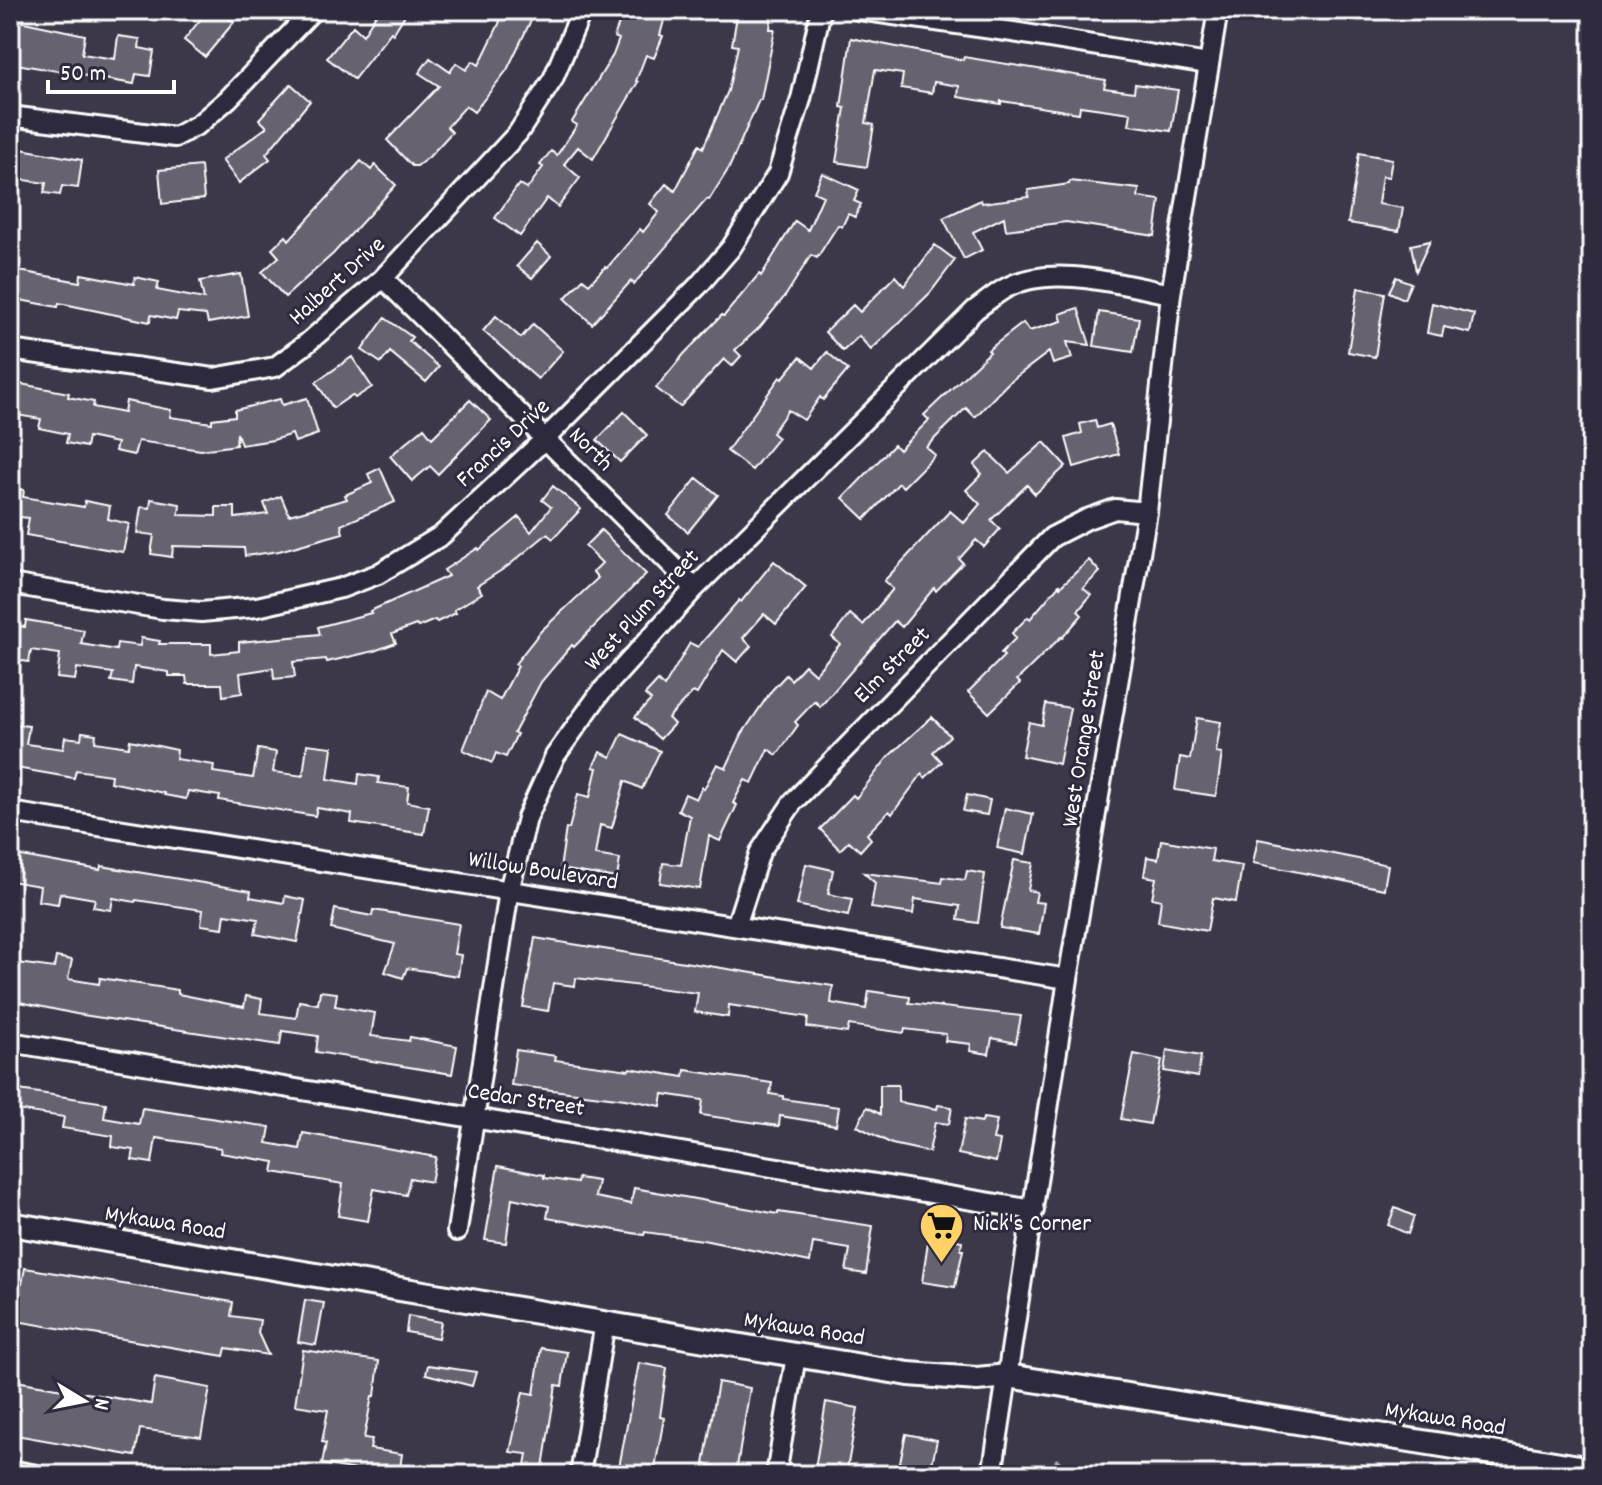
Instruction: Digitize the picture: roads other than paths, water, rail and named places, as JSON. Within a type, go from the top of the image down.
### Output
[{"type":"main road","name":"Mykawa Road","points":[[10,1224],[909,1374],[977,1379],[1008,1376],[1592,1469]]},
{"type":"street","points":[[10,116],[175,137],[199,124],[228,99],[313,10]]},
{"type":"street","name":"Halbert Drive","points":[[10,350],[213,378],[275,367],[383,278],[518,133],[553,79],[582,10]]},
{"type":"street","name":"Francis Drive","points":[[10,584],[163,609],[201,612],[257,607],[341,588],[378,574],[442,535],[545,439],[698,286],[731,248],[778,173],[801,99],[821,10]]},
{"type":"street","points":[[859,10],[1208,64]]},
{"type":"street","name":"West Orange Street","points":[[992,1475],[1068,979],[1147,512],[1171,294],[1218,10]]},
{"type":"street","name":"West Plum Street","points":[[457,1231],[509,891],[527,818],[555,756],[601,692],[695,588],[975,310],[1008,287],[1038,278],[1066,276],[1171,294]]},
{"type":"street","name":"North","points":[[383,278],[695,588]]},
{"type":"street","name":"Elm Street","points":[[736,926],[760,852],[793,802],[1052,537],[1115,509],[1147,512]]},
{"type":"street","name":"Willow Boulevard","points":[[10,812],[1068,979]]},
{"type":"street","name":"Cedar Street","points":[[10,1042],[1034,1210]]},
{"type":"street","points":[[580,1475],[605,1322]]},
{"type":"street","points":[[776,1475],[796,1356]]},
{"type":"street","points":[[10,1470],[37,1475]]},
{"type":"waterway","points":[[1057,1461],[1070,1475]]},
{"type":"place","name":"Nick's Corner","points":[[942,1264]]}]
